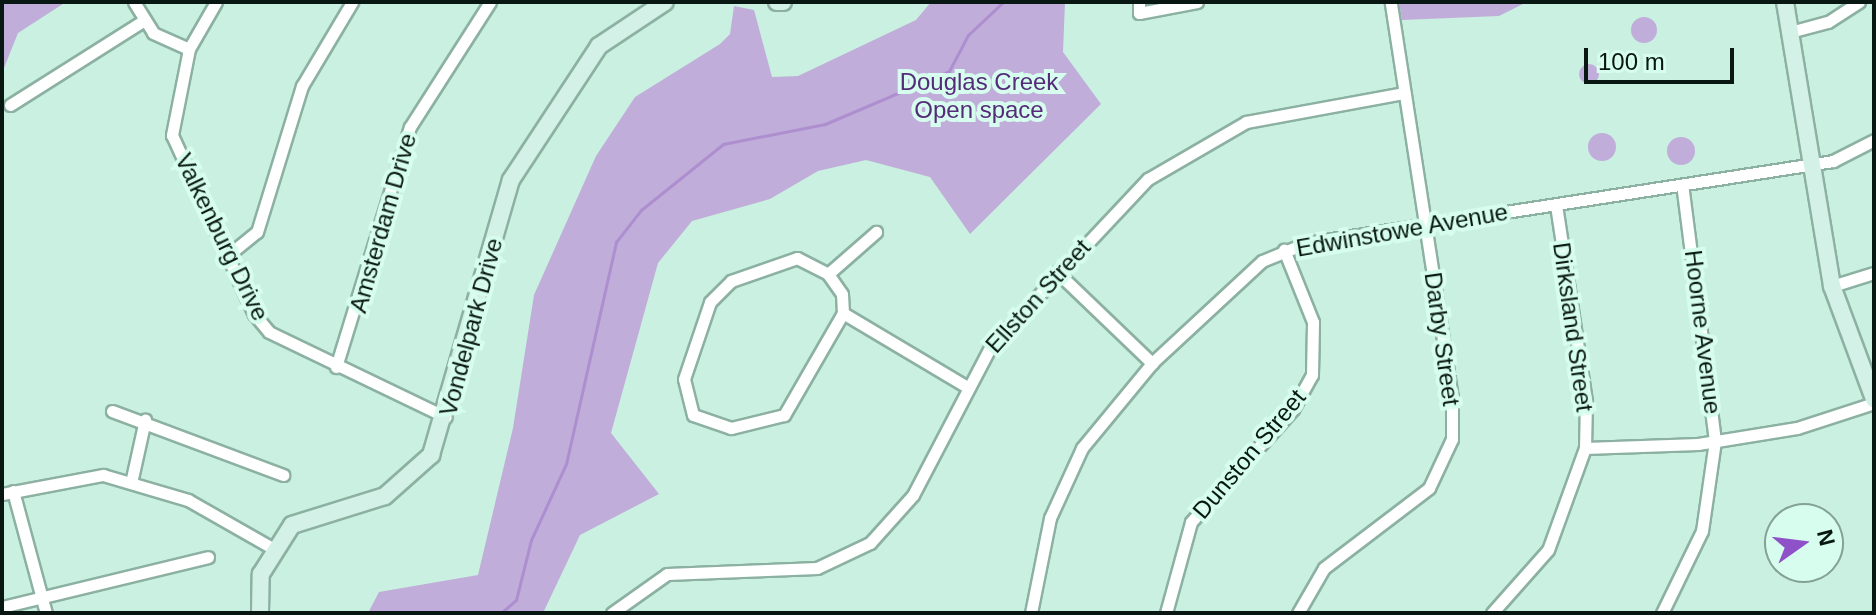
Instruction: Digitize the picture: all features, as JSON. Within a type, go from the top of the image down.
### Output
[{"type":"street","points":[[134,2],[143,21],[161,39],[189,49]]},
{"type":"street","name":"Valkenburg Drive","points":[[216,2],[189,49],[172,135],[261,325],[336,367],[447,418]]},
{"type":"street","points":[[227,256],[257,232],[302,86],[352,2]]},
{"type":"street","name":"Amsterdam Drive","points":[[336,367],[410,127],[490,2]]},
{"type":"street","name":"Vondelpark Drive","points":[[260,613],[261,574],[274,549],[300,520],[396,488],[431,455],[447,418],[511,180],[599,46],[665,2]]},
{"type":"street","points":[[1139,8],[1197,2]]},
{"type":"street","name":"Darby Street","points":[[1298,613],[1324,568],[1412,506],[1447,457],[1452,398],[1391,2]]},
{"type":"street","points":[[1585,448],[1647,451],[1797,428],[1874,401],[1832,286],[1785,2]]},
{"type":"street","points":[[1790,32],[1828,22],[1859,2]]},
{"type":"street","points":[[10,105],[143,21]]},
{"type":"street","name":"Ellston Street","points":[[612,613],[667,574],[817,568],[870,543],[913,495],[964,385],[1057,272],[1148,179],[1213,136],[1272,114],[1404,93]]},
{"type":"street","name":"Edwinstowe Avenue","points":[[1031,613],[1039,559],[1065,479],[1101,420],[1224,289],[1284,250],[1425,224],[1810,164],[1847,156],[1874,140]]},
{"type":"street","name":"Hoorne Avenue","points":[[1662,613],[1702,531],[1715,441],[1682,185]]},
{"type":"street","name":"Dirksland Street","points":[[1492,613],[1548,550],[1585,448],[1586,401],[1556,204]]},
{"type":"street","points":[[828,274],[876,232]]},
{"type":"street","name":"Dunston Street","points":[[1166,613],[1172,573],[1197,513],[1293,409],[1312,375],[1313,322],[1284,250]]},
{"type":"street","points":[[786,260],[807,260],[828,274],[842,294],[843,313],[784,415],[731,428],[693,415],[684,379],[719,290],[786,260]]},
{"type":"street","points":[[1057,272],[1152,363]]},
{"type":"street","points":[[1832,286],[1874,273]]},
{"type":"street","points":[[843,313],[964,385]]},
{"type":"street","points":[[112,411],[145,420],[283,475]]},
{"type":"street","points":[[131,483],[145,420]]},
{"type":"street","points":[[46,613],[7,493],[103,475],[188,500],[274,549]]},
{"type":"street","points":[[2,607],[208,557]]},
{"type":"green space","points":[[2,2],[66,2],[18,33],[2,73]]},
{"type":"green space","name":"Douglas Creek Open space","points":[[931,2],[1065,2],[1063,52],[1101,104],[970,234],[930,177],[866,160],[818,171],[770,199],[692,221],[658,263],[611,433],[659,494],[580,535],[543,613],[368,613],[379,592],[478,575],[513,428],[534,295],[596,156],[635,97],[720,44],[730,34],[734,6],[754,10],[772,77],[798,76],[916,20]]},
{"type":"green space","points":[[1399,2],[1527,2],[1499,16],[1402,20]]},
{"type":"green space","points":[[1644,17],[1653,21],[1657,30],[1653,39],[1644,43],[1635,39],[1631,30],[1635,21]]},
{"type":"green space","points":[[1585,64],[1593,64],[1599,74],[1593,84],[1585,84],[1579,78],[1579,70]]},
{"type":"green space","points":[[1602,133],[1612,137],[1616,147],[1612,157],[1602,161],[1592,157],[1588,147],[1592,137]]},
{"type":"green space","points":[[1681,137],[1691,141],[1695,151],[1691,161],[1681,165],[1671,161],[1667,151],[1671,141]]},
{"type":"waterway","points":[[501,613],[516,600],[531,540],[566,464],[616,242],[641,210],[723,144],[825,124],[949,71],[968,35],[1003,2]]}]
